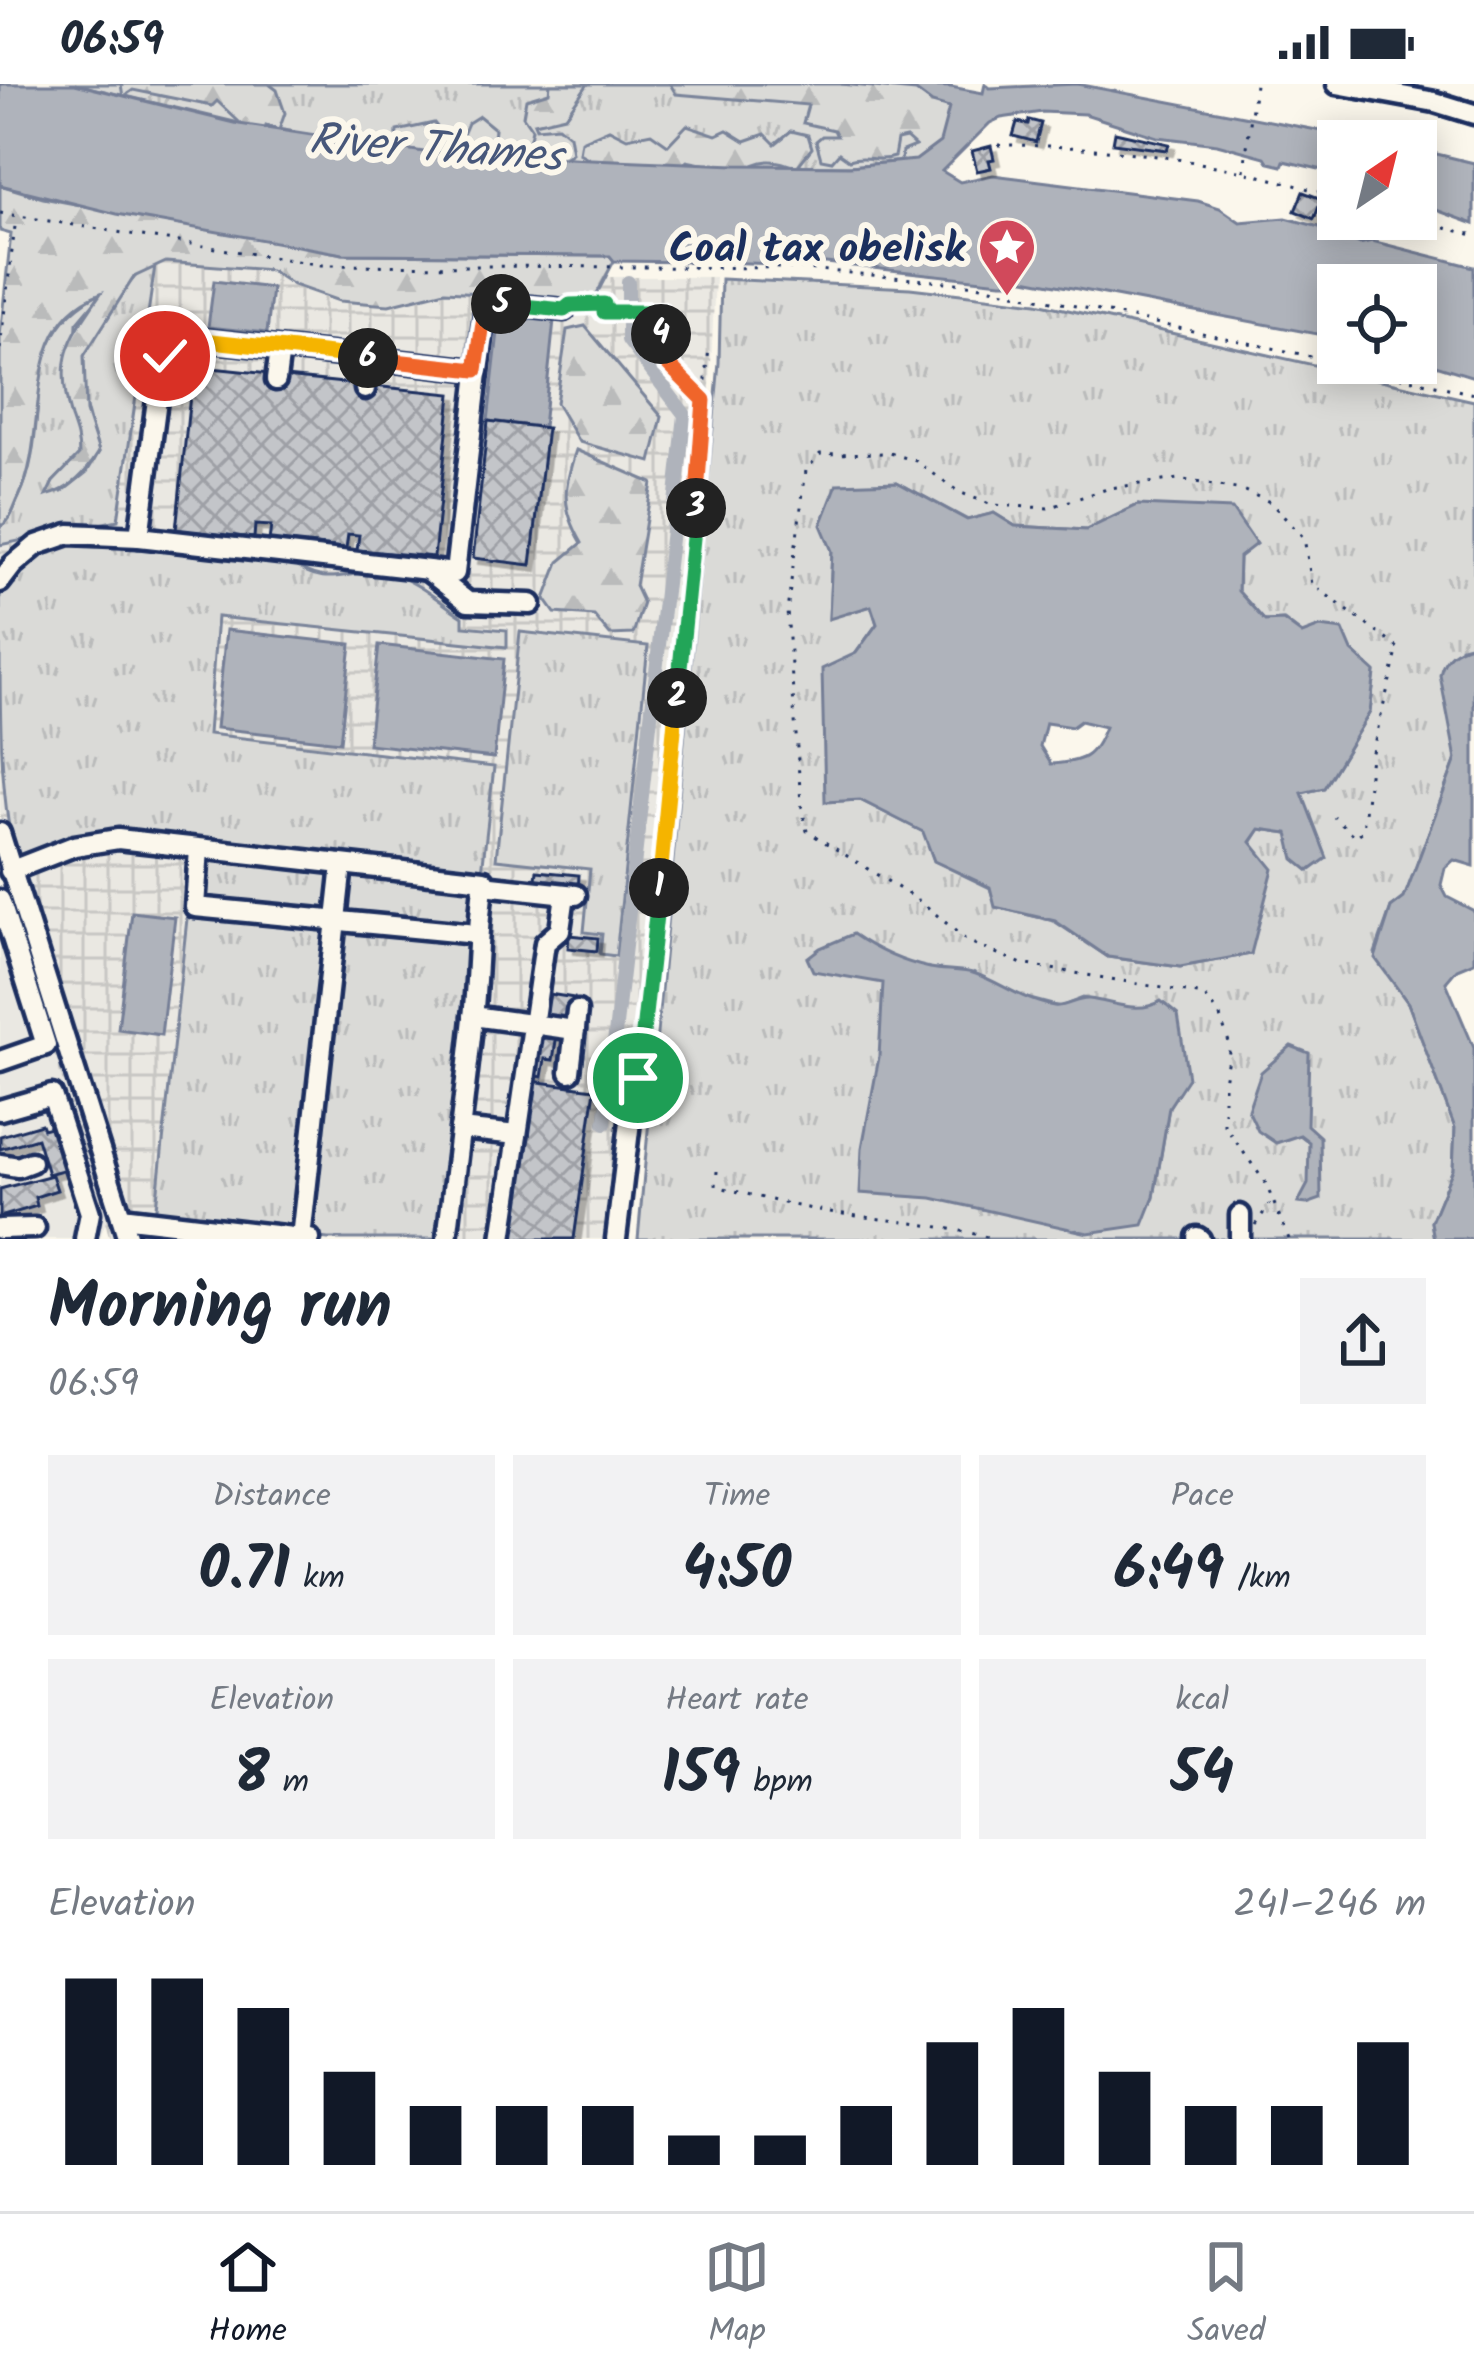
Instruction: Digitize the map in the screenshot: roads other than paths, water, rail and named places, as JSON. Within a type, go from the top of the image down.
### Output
[{"type":"street","points":[[1337,84],[1428,92],[1474,114]]},
{"type":"street","points":[[0,582],[37,545],[69,534],[139,536],[455,573],[486,303],[564,310]]},
{"type":"street","points":[[139,536],[165,356],[177,344],[194,339],[476,370]]},
{"type":"street","points":[[276,380],[280,349]]},
{"type":"street","points":[[365,388],[366,358]]},
{"type":"street","points":[[426,569],[468,602],[531,604]]},
{"type":"street","points":[[0,833],[128,1239]]},
{"type":"street","points":[[10,871],[74,846],[118,839],[484,880],[447,1239]]},
{"type":"street","points":[[200,849],[195,907],[476,934]]},
{"type":"street","points":[[301,1238],[342,865]]},
{"type":"street","points":[[483,885],[571,895],[560,931],[544,943],[502,1239]]},
{"type":"street","points":[[0,900],[46,1045],[0,1061]]},
{"type":"street","points":[[473,1016],[532,1024],[576,1021],[570,1072]]},
{"type":"street","points":[[0,1110],[52,1094],[90,1213],[85,1239]]},
{"type":"street","points":[[616,1239],[631,1113]]},
{"type":"street","points":[[460,1130],[517,1135]]},
{"type":"street","points":[[0,1164],[31,1162]]},
{"type":"street","points":[[1240,1215],[1240,1239]]},
{"type":"street","points":[[121,1217],[310,1239]]},
{"type":"street","points":[[0,1229],[35,1228]]},
{"type":"waterway","points":[[605,1123],[685,415],[628,340],[628,282]]},
{"type":"place","name":"Coal tax obelisk","points":[[1007,298]]},
{"type":"water label","name":"River Thames","points":[[436,146]]}]
